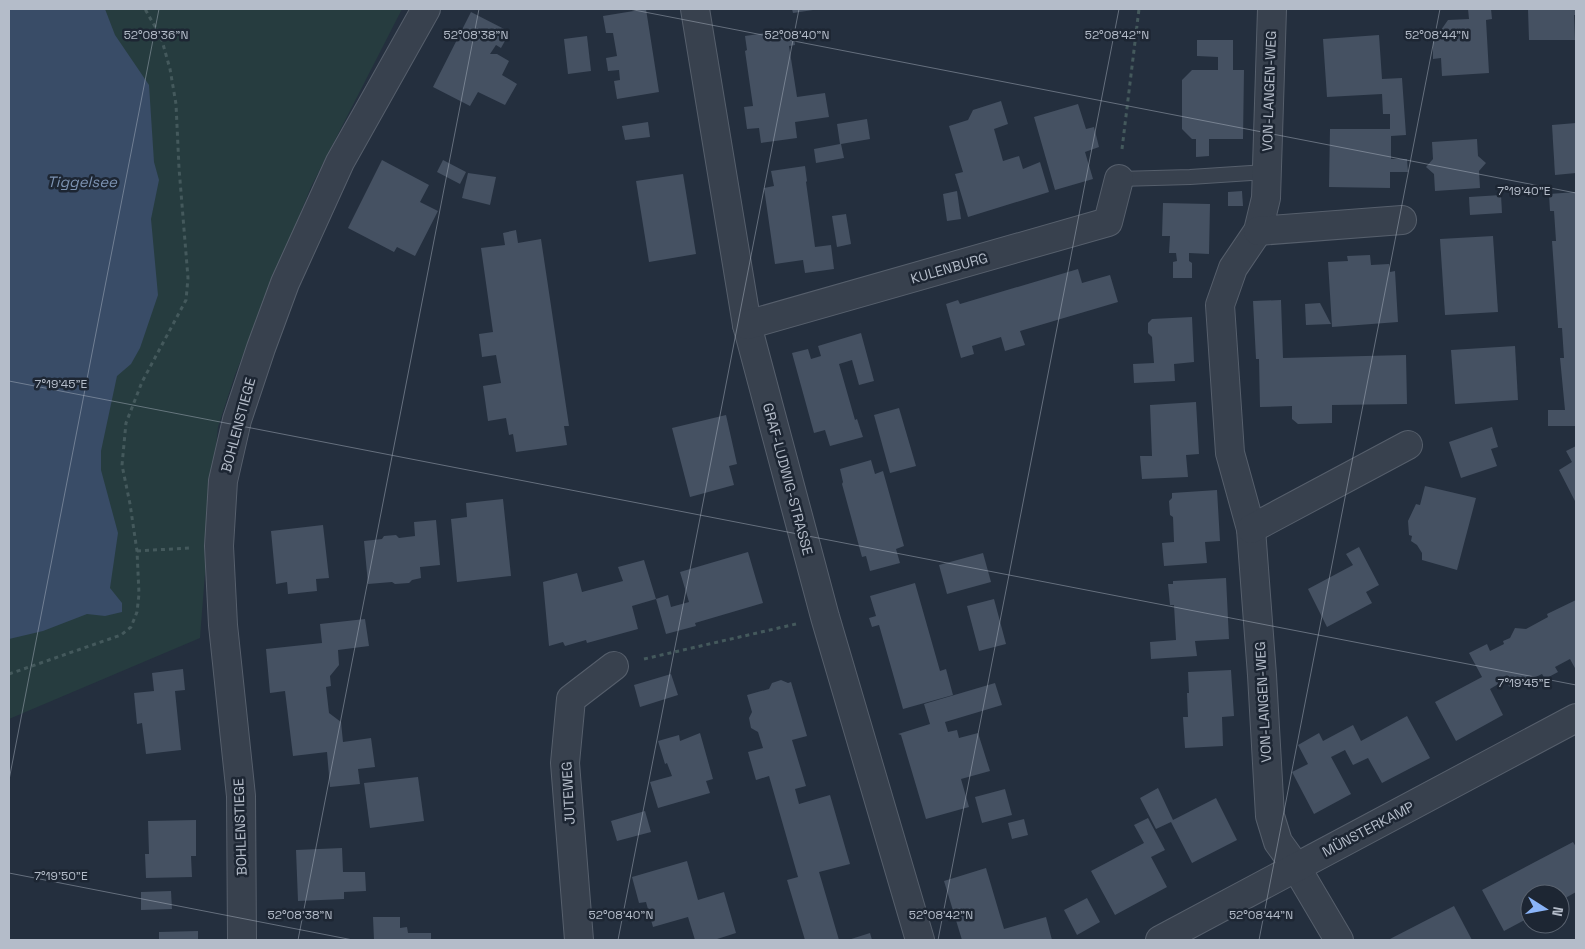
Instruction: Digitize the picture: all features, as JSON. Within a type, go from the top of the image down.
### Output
[{"type":"street","name":"BOHLENSTIEGE","points":[[242,940],[241,796],[223,625],[219,546],[223,481],[237,420],[285,283],[340,162],[426,9]]},
{"type":"street","name":"GRAF-LUDWIG-STRASSE","points":[[695,9],[747,325],[825,617],[920,940]]},
{"type":"street","name":"VON-LANGEN-WEG","points":[[1279,9],[1266,172],[1266,198],[1258,231],[1233,268],[1220,304],[1230,453],[1251,529],[1270,816],[1278,842],[1296,867],[1339,940]]},
{"type":"street","name":"KULENBURG","points":[[747,325],[1108,222],[1118,180]]},
{"type":"street","points":[[1258,231],[1402,220]]},
{"type":"street","points":[[1251,529],[1408,445]]},
{"type":"street","name":"JUTEWEG","points":[[579,940],[565,764],[571,699],[614,666]]},
{"type":"street","name":"MÜNSTERKAMP","points":[[1160,940],[1576,718]]},
{"type":"lane","name":"VON-LANGEN-WEG","points":[[1118,180],[1266,172]]},
{"type":"path","points":[[9,674],[121,635],[131,627],[137,612],[139,594],[137,551],[122,465],[126,424],[142,382],[186,300],[188,278],[176,104],[170,69],[161,37],[145,9]]},
{"type":"path","points":[[1118,180],[1139,9]]},
{"type":"path","points":[[137,551],[219,546]]},
{"type":"path","points":[[614,666],[825,617]]},
{"type":"green space","points":[[9,9],[402,9],[311,187],[235,375],[218,427],[200,638],[9,719]]},
{"type":"water","name":"Tiggelsee","points":[[9,9],[105,9],[115,35],[149,85],[154,162],[159,180],[151,219],[158,295],[140,348],[131,364],[117,376],[101,451],[101,470],[118,533],[110,588],[122,603],[122,612],[105,616],[87,614],[43,631],[9,639]]},
{"type":"building","points":[[646,9],[659,92],[617,99],[614,81],[620,80],[619,70],[608,71],[606,58],[617,56],[613,33],[606,33],[603,16]]},
{"type":"building","points":[[792,9],[813,9],[813,10],[793,13]]},
{"type":"building","points":[[1468,9],[1491,9],[1492,19],[1486,20],[1489,73],[1442,76],[1441,58],[1433,59],[1433,31],[1441,30],[1448,20],[1469,19]]},
{"type":"building","points":[[1528,9],[1576,9],[1576,15],[1574,15],[1575,40],[1529,40]]},
{"type":"building","points":[[471,12],[510,32],[501,48],[496,45],[490,54],[497,54],[509,61],[502,75],[517,84],[505,105],[478,92],[470,106],[433,87]]},
{"type":"building","points":[[793,29],[795,45],[789,46],[797,97],[825,93],[829,117],[795,122],[797,138],[761,143],[759,128],[747,129],[744,107],[753,106],[745,51],[747,50],[745,36]]},
{"type":"building","points":[[1379,35],[1382,79],[1402,78],[1406,135],[1391,136],[1391,159],[1407,159],[1408,172],[1390,172],[1390,188],[1329,187],[1330,129],[1390,129],[1390,114],[1383,114],[1382,94],[1327,97],[1323,39]]},
{"type":"building","points":[[587,36],[591,71],[568,74],[564,39]]},
{"type":"building","points":[[1197,40],[1233,40],[1233,70],[1244,70],[1243,139],[1209,139],[1209,156],[1196,157],[1196,139],[1192,139],[1182,129],[1182,80],[1192,70],[1218,70],[1218,57],[1197,56]]},
{"type":"building","points":[[1001,101],[1008,124],[994,129],[1003,161],[1019,156],[1023,169],[1040,162],[1049,192],[968,217],[955,174],[963,172],[949,126],[968,120],[973,110]]},
{"type":"building","points":[[1078,104],[1086,129],[1094,127],[1099,147],[1085,152],[1093,179],[1055,190],[1034,117]]},
{"type":"building","points":[[867,119],[870,139],[841,144],[844,158],[816,163],[814,149],[840,144],[837,124]]},
{"type":"building","points":[[648,122],[650,137],[625,140],[622,126]]},
{"type":"building","points":[[1576,123],[1576,173],[1555,175],[1552,125]]},
{"type":"building","points":[[1477,139],[1478,156],[1486,163],[1479,171],[1480,188],[1435,191],[1434,174],[1426,167],[1433,159],[1432,142]]},
{"type":"building","points":[[382,160],[429,185],[420,202],[438,211],[415,256],[397,247],[394,252],[348,228]]},
{"type":"building","points":[[443,160],[466,172],[460,184],[437,172]]},
{"type":"building","points":[[805,166],[815,247],[831,245],[834,269],[805,273],[803,260],[775,264],[764,188],[774,186],[771,171]]},
{"type":"building","points":[[468,173],[496,177],[490,205],[462,198]]},
{"type":"building","points":[[683,174],[696,254],[649,262],[636,181]]},
{"type":"building","points":[[957,191],[961,219],[947,221],[943,194]]},
{"type":"building","points":[[1242,191],[1243,206],[1228,206],[1228,192]]},
{"type":"building","points":[[1576,192],[1576,426],[1548,426],[1548,410],[1565,410],[1560,358],[1564,358],[1562,328],[1558,328],[1552,241],[1556,241],[1554,211],[1550,211],[1549,194]]},
{"type":"building","points":[[1501,195],[1502,213],[1470,215],[1469,197]]},
{"type":"building","points":[[1163,203],[1210,204],[1209,254],[1189,253],[1189,261],[1192,263],[1192,278],[1173,278],[1173,262],[1177,261],[1176,253],[1169,253],[1170,236],[1162,236]]},
{"type":"building","points":[[846,214],[851,244],[837,247],[832,216]]},
{"type":"building","points":[[516,230],[518,243],[541,239],[569,426],[564,426],[567,445],[516,452],[513,434],[509,435],[506,418],[488,421],[483,386],[501,383],[496,355],[482,357],[479,334],[493,332],[481,248],[505,245],[503,233]]},
{"type":"building","points":[[1493,236],[1498,312],[1445,315],[1440,239]]},
{"type":"building","points":[[1370,255],[1371,265],[1389,264],[1390,272],[1395,271],[1398,322],[1332,327],[1328,262],[1348,261],[1347,256]]},
{"type":"building","points":[[1078,269],[1082,283],[1110,275],[1118,302],[1020,331],[1025,345],[1005,351],[1001,337],[972,346],[974,354],[961,358],[946,304],[958,300],[960,304]]},
{"type":"building","points":[[1281,300],[1283,358],[1406,355],[1407,404],[1332,405],[1332,423],[1298,424],[1292,419],[1292,406],[1260,407],[1259,359],[1256,359],[1253,301]]},
{"type":"building","points":[[1320,303],[1331,324],[1306,325],[1305,304]]},
{"type":"building","points":[[1192,317],[1194,362],[1174,364],[1175,381],[1134,383],[1133,364],[1154,363],[1152,337],[1148,333],[1148,323],[1152,319]]},
{"type":"building","points":[[861,333],[874,381],[859,385],[852,360],[839,364],[855,420],[857,419],[863,437],[830,446],[825,430],[814,433],[792,353],[808,349],[811,359],[821,356],[818,346]]},
{"type":"building","points":[[1515,346],[1518,400],[1455,404],[1451,350]]},
{"type":"building","points":[[1196,402],[1199,454],[1186,455],[1188,477],[1142,479],[1140,456],[1152,456],[1150,405]]},
{"type":"building","points":[[899,408],[916,466],[890,473],[874,415]]},
{"type":"building","points":[[726,415],[737,464],[729,466],[734,485],[690,497],[672,428]]},
{"type":"building","points":[[1492,427],[1498,447],[1491,449],[1497,466],[1461,478],[1449,442]]},
{"type":"building","points":[[1576,446],[1576,503],[1559,470],[1572,462],[1566,451]]},
{"type":"building","points":[[871,460],[875,474],[883,471],[904,546],[896,549],[900,563],[870,571],[866,556],[862,557],[842,484],[840,469]]},
{"type":"building","points":[[1425,486],[1476,498],[1457,570],[1422,560],[1422,553],[1417,545],[1411,541],[1412,536],[1409,535],[1408,521],[1416,504],[1420,505]]},
{"type":"building","points":[[1217,490],[1220,541],[1205,542],[1207,563],[1164,566],[1162,543],[1174,542],[1173,517],[1170,515],[1169,501],[1172,498],[1172,493]]},
{"type":"building","points":[[503,499],[511,576],[457,582],[451,519],[467,517],[466,503]]},
{"type":"building","points":[[436,520],[440,565],[420,567],[421,578],[412,580],[409,583],[368,584],[364,541],[382,539],[384,536],[396,535],[399,538],[415,536],[414,522]]},
{"type":"building","points":[[323,525],[329,578],[316,579],[317,591],[288,594],[287,582],[276,584],[271,531]]},
{"type":"building","points":[[1359,547],[1379,585],[1366,592],[1372,603],[1327,627],[1308,589],[1353,565],[1346,554]]},
{"type":"building","points":[[748,552],[763,603],[695,623],[696,626],[666,634],[656,599],[668,595],[671,607],[689,602],[680,572]]},
{"type":"building","points":[[983,553],[991,582],[947,594],[939,565]]},
{"type":"building","points":[[644,560],[656,599],[632,606],[638,629],[587,643],[586,640],[565,646],[563,642],[549,646],[543,582],[577,573],[582,592],[623,581],[618,567]]},
{"type":"building","points":[[1226,578],[1229,639],[1195,641],[1197,656],[1151,659],[1150,642],[1176,640],[1174,605],[1170,605],[1168,584],[1173,584],[1173,581]]},
{"type":"building","points":[[915,583],[940,671],[946,669],[953,695],[903,709],[879,625],[872,627],[869,618],[876,616],[870,596]]},
{"type":"building","points":[[994,599],[1006,644],[979,651],[967,606]]},
{"type":"building","points":[[1576,600],[1576,670],[1570,659],[1555,667],[1558,672],[1545,679],[1542,674],[1511,689],[1505,680],[1490,689],[1503,715],[1456,741],[1435,702],[1482,677],[1469,653],[1487,644],[1490,651],[1504,644],[1503,641],[1510,638],[1515,628],[1526,629],[1548,617],[1547,614]]},
{"type":"building","points":[[365,619],[369,646],[338,650],[339,665],[330,676],[331,686],[326,687],[329,713],[341,722],[343,742],[371,738],[375,767],[358,769],[360,784],[330,787],[327,752],[293,756],[285,691],[270,693],[266,649],[322,643],[320,624]]},
{"type":"building","points":[[183,669],[185,690],[175,691],[181,750],[146,754],[142,723],[137,724],[134,693],[154,691],[152,673]]},
{"type":"building","points":[[1231,670],[1234,716],[1222,717],[1223,746],[1185,748],[1183,717],[1188,717],[1188,672]]},
{"type":"building","points":[[671,674],[678,695],[640,707],[634,685]]},
{"type":"building","points":[[781,680],[788,683],[791,682],[807,736],[792,740],[806,786],[795,789],[799,804],[830,795],[850,864],[819,872],[839,940],[805,940],[787,880],[798,877],[769,776],[756,780],[748,752],[763,748],[758,732],[751,728],[749,718],[752,712],[747,695],[769,689],[772,683]]},
{"type":"building","points":[[995,683],[1002,705],[945,722],[948,732],[957,730],[959,738],[978,733],[990,771],[961,779],[969,807],[926,819],[901,735],[898,734],[930,724],[924,704]]},
{"type":"building","points":[[1407,716],[1430,758],[1382,783],[1368,758],[1353,765],[1345,750],[1331,757],[1351,794],[1314,814],[1292,772],[1308,764],[1298,745],[1319,733],[1323,741],[1353,725],[1361,741]]},
{"type":"building","points":[[700,733],[713,779],[706,781],[710,793],[658,808],[650,782],[672,776],[667,763],[665,764],[658,741],[679,735],[680,741]]},
{"type":"building","points":[[418,777],[424,821],[370,828],[364,783]]},
{"type":"building","points":[[1158,788],[1173,820],[1216,798],[1237,840],[1192,863],[1171,822],[1156,829],[1140,798]]},
{"type":"building","points":[[1005,789],[1012,815],[982,823],[975,797]]},
{"type":"building","points":[[645,811],[651,832],[617,841],[611,821]]},
{"type":"building","points":[[1148,818],[1165,850],[1151,857],[1167,887],[1115,915],[1091,871],[1144,843],[1134,825]]},
{"type":"building","points":[[1024,819],[1028,835],[1012,839],[1008,823]]},
{"type":"building","points":[[196,820],[196,856],[191,856],[192,877],[146,878],[145,854],[149,854],[148,821]]},
{"type":"building","points":[[1573,842],[1576,847],[1576,892],[1570,895],[1570,884],[1520,884],[1520,922],[1504,931],[1482,890]]},
{"type":"building","points":[[342,848],[343,872],[365,872],[366,891],[344,892],[344,899],[298,901],[296,850]]},
{"type":"building","points":[[687,861],[698,900],[724,892],[736,933],[714,940],[695,940],[688,917],[653,927],[646,902],[639,903],[632,877]]},
{"type":"building","points":[[986,868],[1004,929],[1046,917],[1052,940],[962,940],[944,881]]},
{"type":"building","points":[[171,891],[172,909],[141,910],[141,892]]},
{"type":"building","points":[[1087,898],[1100,922],[1077,935],[1064,910]]},
{"type":"building","points":[[1454,906],[1472,940],[1388,940]]},
{"type":"building","points":[[373,917],[400,917],[400,928],[407,927],[408,933],[431,933],[431,940],[374,940]]},
{"type":"building","points":[[198,931],[198,940],[159,940],[159,932]]},
{"type":"building","points":[[870,933],[872,940],[848,940]]}]
